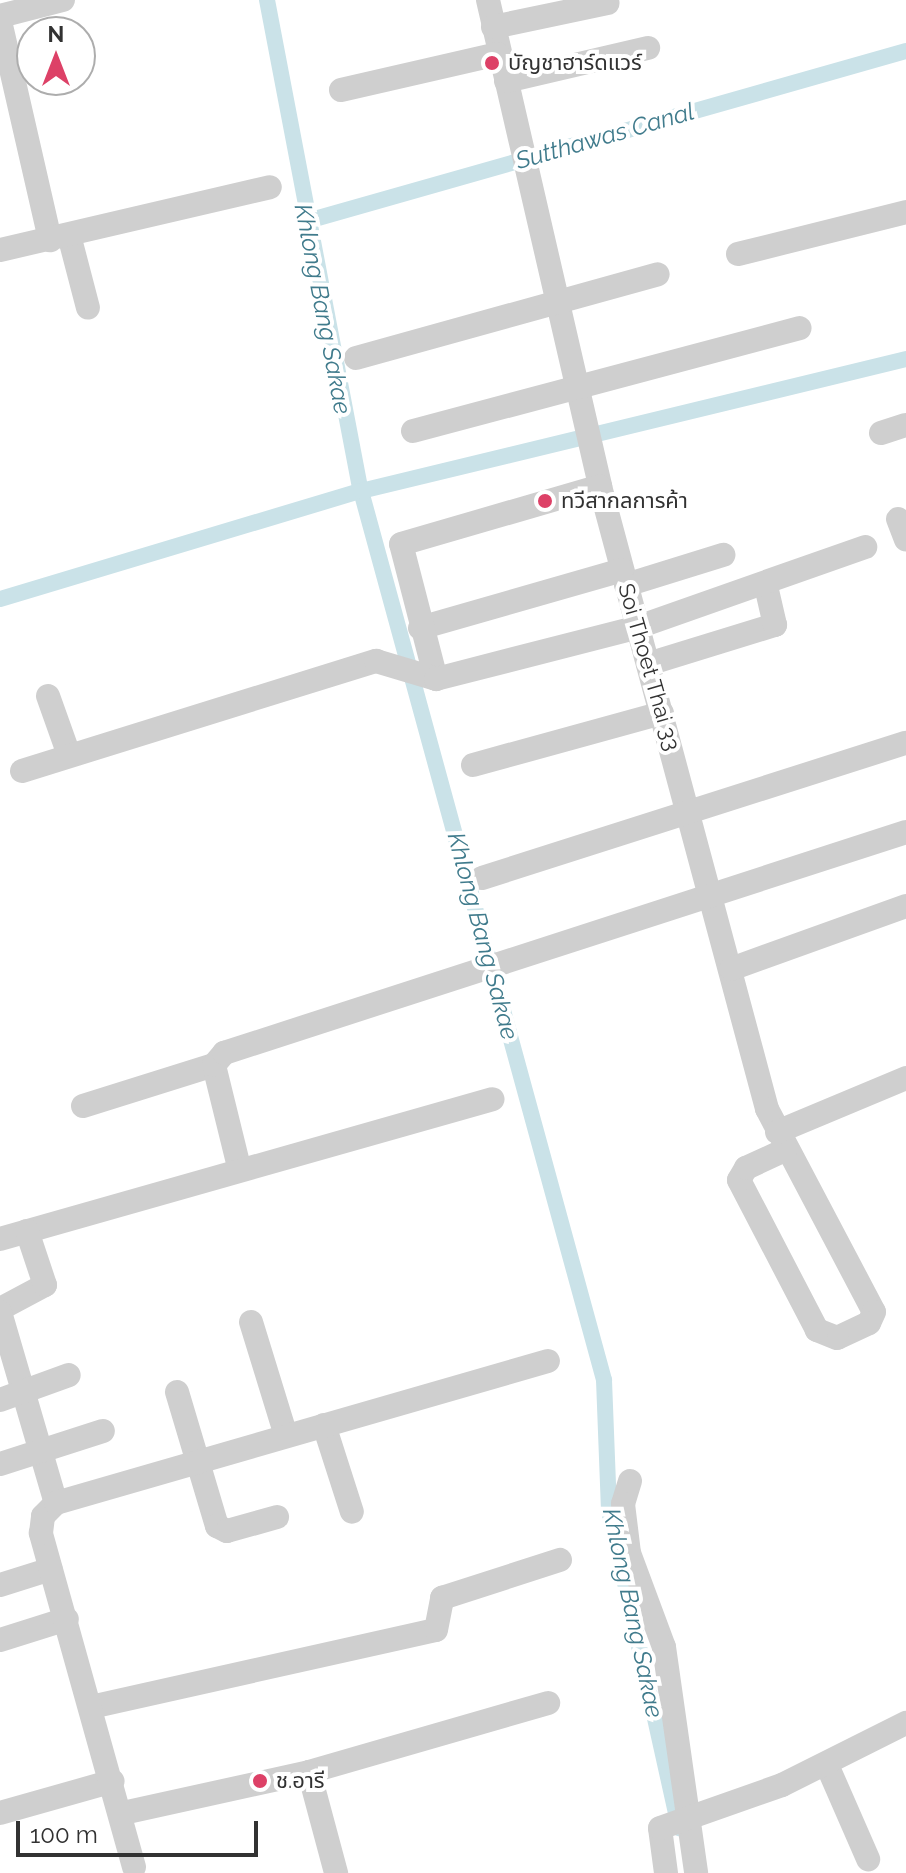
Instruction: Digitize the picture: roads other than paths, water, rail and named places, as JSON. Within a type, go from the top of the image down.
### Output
[{"type":"street","points":[[63,0],[0,18],[10,110],[88,308]]},
{"type":"street","name":"Soi Thoet Thai 33","points":[[488,0],[600,486],[690,812],[709,897],[781,1141],[874,1312],[869,1323],[837,1338],[817,1330],[739,1180],[746,1168],[781,1141]]},
{"type":"street","points":[[493,27],[608,3]]},
{"type":"street","points":[[506,81],[648,48]]},
{"type":"street","points":[[341,90],[498,54]]},
{"type":"street","points":[[0,250],[270,187]]},
{"type":"street","points":[[738,254],[906,212]]},
{"type":"street","points":[[356,358],[658,274]]},
{"type":"street","points":[[413,431],[800,328]]},
{"type":"street","points":[[881,433],[906,425]]},
{"type":"street","points":[[431,678],[401,544],[600,486]]},
{"type":"street","points":[[22,771],[393,661],[431,678],[638,627],[766,586],[865,547]]},
{"type":"street","points":[[420,628],[723,555]]},
{"type":"street","points":[[648,664],[775,625],[766,586]]},
{"type":"street","points":[[48,696],[69,755]]},
{"type":"street","points":[[473,765],[662,713]]},
{"type":"street","points":[[482,878],[906,743]]},
{"type":"street","points":[[83,1106],[214,1065],[224,1053],[506,957],[709,897],[906,832]]},
{"type":"street","points":[[731,969],[906,906]]},
{"type":"street","points":[[214,1065],[239,1167]]},
{"type":"street","points":[[781,1141],[906,1078]]},
{"type":"street","points":[[0,1239],[239,1167],[493,1099]]},
{"type":"street","points":[[27,1231],[45,1285],[0,1311],[56,1503],[41,1533],[123,1813],[134,1867]]},
{"type":"street","points":[[251,1322],[286,1436]]},
{"type":"street","points":[[56,1503],[548,1361]]},
{"type":"street","points":[[0,1400],[69,1375]]},
{"type":"street","points":[[177,1392],[196,1462],[221,1530],[277,1517]]},
{"type":"street","points":[[324,1425],[352,1512]]},
{"type":"street","points":[[0,1464],[103,1431]]},
{"type":"street","points":[[630,1481],[623,1504],[629,1553],[664,1647],[674,1822],[666,1873]]},
{"type":"street","points":[[91,1707],[436,1630],[442,1598],[560,1560]]},
{"type":"street","points":[[0,1585],[51,1569]]},
{"type":"street","points":[[0,1640],[67,1619]]},
{"type":"street","points":[[123,1813],[309,1772],[548,1703]]},
{"type":"street","points":[[674,1822],[827,1765],[906,1723]]},
{"type":"street","points":[[827,1765],[868,1859]]},
{"type":"street","points":[[309,1772],[336,1873]]},
{"type":"street","points":[[0,1813],[113,1781]]},
{"type":"street","points":[[674,1822],[696,1873]]},
{"type":"waterway","name":"Khlong Bang Sakae","points":[[267,0],[361,491],[604,1380],[609,1511],[679,1828]]},
{"type":"waterway","name":"Sutthawas Canal","points":[[304,222],[906,51]]},
{"type":"waterway","points":[[0,599],[361,491],[906,359]]},
{"type":"place","name":"บัญชาฮาร์ดแวร์","points":[[492,63]]},
{"type":"place","name":"ทวีสากลการค้า","points":[[545,501]]},
{"type":"place","name":"ช.อารี","points":[[260,1781]]}]
